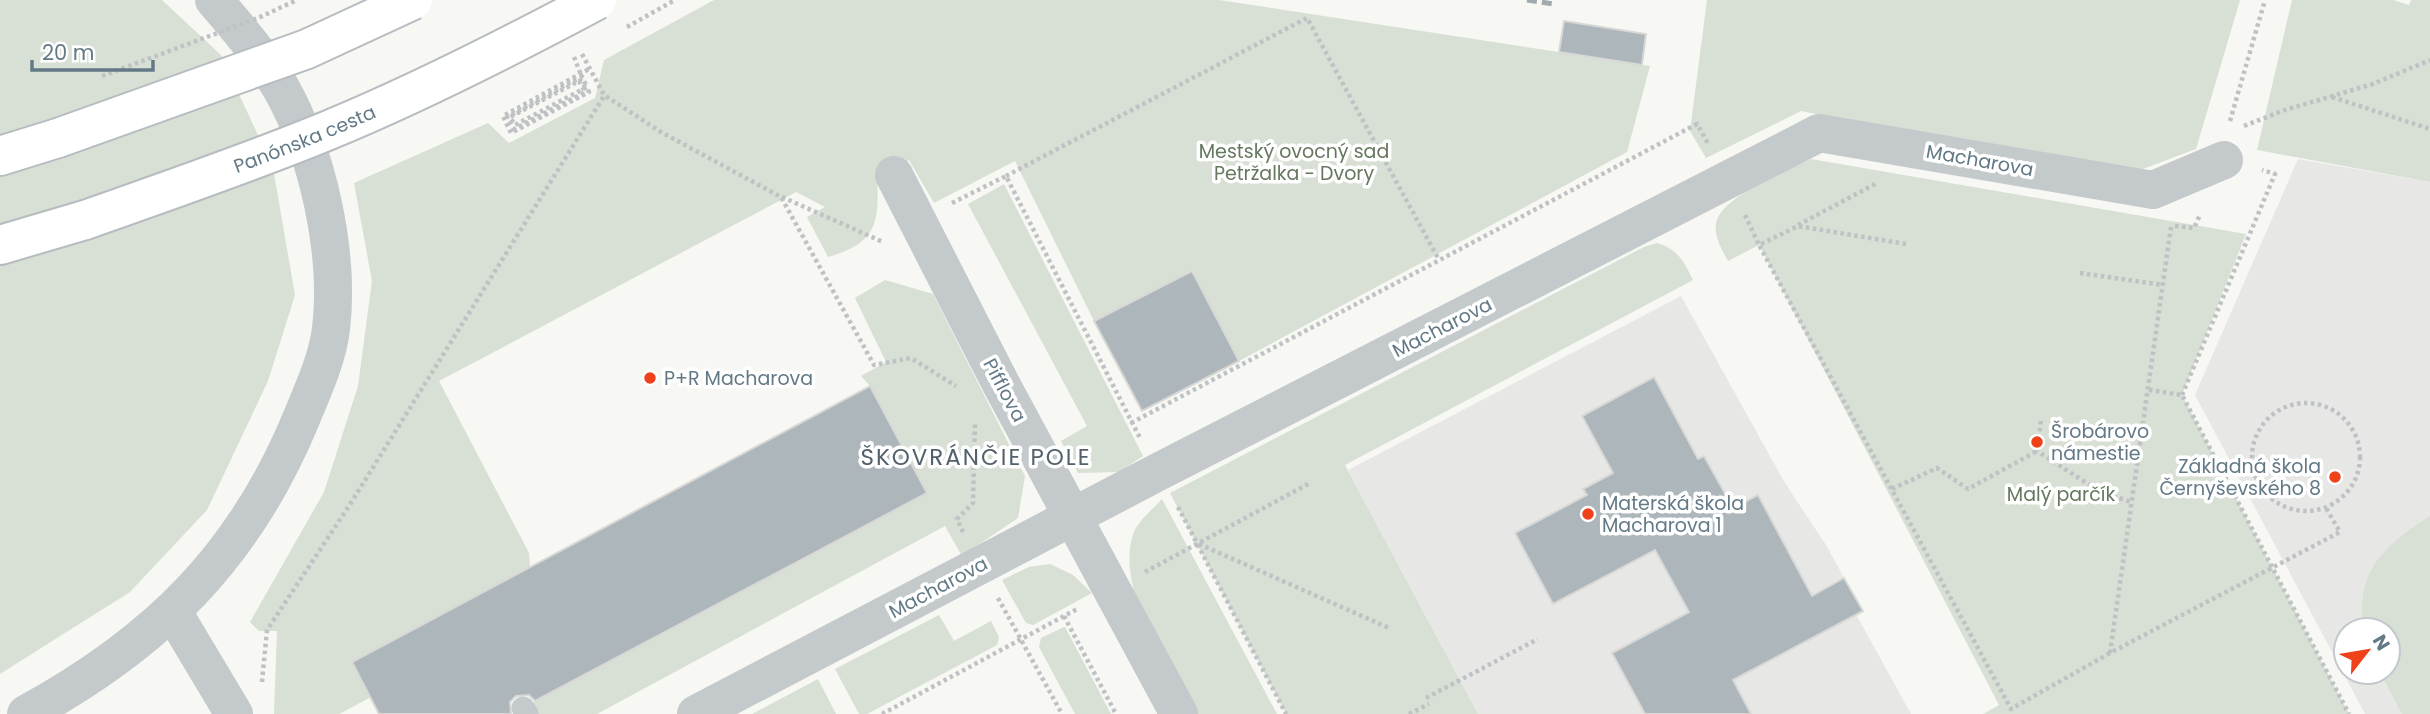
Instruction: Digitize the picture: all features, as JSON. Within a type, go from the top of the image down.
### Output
[{"type":"main road","points":[[0,156],[307,49],[413,0]]},
{"type":"main road","name":"Panónska cesta","points":[[0,245],[85,220],[209,177],[332,129],[451,75],[597,0]]},
{"type":"street","points":[[26,714],[110,663],[173,612],[231,548],[247,524],[291,442],[323,366],[331,330],[330,249],[318,183],[282,90],[248,39],[214,0]]},
{"type":"street","name":"Macharova","points":[[696,714],[1158,472],[1819,133],[2153,190],[2224,151]]},
{"type":"street","name":"Pifflova","points":[[894,175],[903,232],[1074,517],[1179,714]]},
{"type":"street","points":[[173,612],[247,704]]},
{"type":"path","points":[[94,79],[258,18],[297,0]]},
{"type":"path","points":[[2224,151],[2265,0]]},
{"type":"path","points":[[247,704],[267,630],[349,506],[604,95],[661,132],[781,197],[903,232],[1307,18],[1439,260]]},
{"type":"path","points":[[2224,151],[2248,123],[2373,84],[2430,60]]},
{"type":"path","points":[[581,75],[587,87],[575,93],[563,100],[515,125],[510,117],[579,81],[585,92],[513,129],[507,117],[579,78],[584,85],[589,92],[512,134],[503,116],[589,69]]},
{"type":"path","points":[[2331,97],[2430,129]]},
{"type":"path","points":[[1131,423],[1697,124],[1759,245],[2011,709],[2110,653],[2340,531],[2326,508]]},
{"type":"path","points":[[2182,395],[2275,174],[2224,151]]},
{"type":"path","points":[[1006,176],[1131,423],[1199,544],[1286,714]]},
{"type":"path","points":[[781,197],[874,365],[911,358],[965,391]]},
{"type":"path","points":[[1759,245],[1798,226],[1906,244]]},
{"type":"path","points":[[2110,653],[2171,226]]},
{"type":"path","points":[[2080,273],[2163,285]]},
{"type":"path","points":[[2148,390],[2182,395]]},
{"type":"path","points":[[2182,395],[2349,714]]},
{"type":"path","points":[[2303,402],[2320,404],[2349,423],[2357,438],[2361,454],[2359,472],[2352,487],[2340,500],[2326,508],[2309,512],[2284,507],[2264,492],[2255,477],[2253,443],[2260,428],[2272,414],[2286,406],[2303,402]]},
{"type":"path","points":[[975,411],[973,503],[957,519],[1062,714]]},
{"type":"path","points":[[2037,451],[2041,421]]},
{"type":"path","points":[[1892,489],[1937,468],[1968,489],[2037,451]]},
{"type":"path","points":[[2037,451],[2102,493],[2132,502]]},
{"type":"path","points":[[883,714],[1310,483]]},
{"type":"path","points":[[1199,544],[1291,582],[1389,628]]},
{"type":"path","points":[[1065,616],[1116,714]]},
{"type":"path","points":[[1426,698],[1538,639]]},
{"type":"path","points":[[1409,714],[1429,704]]},
{"type":"shaded area","name":"Základná škola Černyševského 8","points":[[2298,159],[2430,182],[2430,714],[2365,714],[2350,686],[2402,686],[2402,616],[2332,616],[2332,652],[2195,395]]},
{"type":"shaded area","name":"Materská škola Macharova 1","points":[[1681,296],[1785,483],[1826,545],[1863,612],[1857,616],[1911,714],[1478,714],[1348,470]]},
{"type":"green space","points":[[0,0],[162,0],[221,55],[273,168],[295,295],[268,381],[207,510],[130,592],[0,674]]},
{"type":"green space","name":"Mestský ovocný sad Petržalka - Dvory","points":[[714,0],[1219,0],[1650,66],[1627,152],[1239,361],[1192,271],[1094,321],[1015,161],[934,203],[909,160],[877,178],[875,220],[865,238],[856,246],[828,257],[807,217],[825,207],[796,192],[439,381],[529,553],[530,567],[352,662],[371,697],[339,714],[274,714],[277,631],[259,631],[250,622],[324,492],[358,386],[372,281],[354,183],[488,123],[509,143],[595,98],[604,60]]},
{"type":"green space","points":[[1707,0],[2240,0],[2196,149],[2124,176],[1801,111],[1706,158],[1690,131]]},
{"type":"green space","points":[[2292,0],[2393,0],[2409,5],[2411,0],[2430,0],[2430,182],[2257,150]]},
{"type":"green space","name":"Šrobárovo námestie","points":[[1811,159],[2246,234],[2182,395],[2349,714],[1983,714],[1999,705],[1759,245],[1728,261],[1718,241],[1716,225],[1723,211],[1758,185]]},
{"type":"green space","points":[[1004,184],[1143,456],[1119,472],[1078,473],[1061,441],[1087,426],[968,204]]},
{"type":"green space","points":[[1657,243],[1675,253],[1693,280],[1345,465],[1478,714],[1286,714],[1170,493],[1644,247]]},
{"type":"green space","points":[[885,280],[933,294],[1025,476],[1018,518],[962,556],[945,526],[597,714],[512,714],[926,493],[870,386],[861,376],[886,362],[855,298]]},
{"type":"green space","points":[[1162,499],[1277,714],[1195,714],[1159,650],[1137,602],[1131,577],[1130,554],[1136,528]]},
{"type":"green space","points":[[2430,516],[2430,714],[2402,714],[2387,686],[2402,686],[2402,616],[2363,616],[2362,609],[2364,591],[2376,562],[2387,549]]},
{"type":"green space","points":[[1050,564],[1073,575],[1092,593],[1033,625],[1026,623],[1002,580],[1029,567]]},
{"type":"green space","points":[[939,615],[954,641],[991,621],[999,637],[997,645],[867,714],[859,714],[835,669]]},
{"type":"green space","points":[[1065,627],[1111,714],[1075,714],[1039,647],[1041,638]]},
{"type":"green space","points":[[818,679],[836,714],[752,714]]},
{"type":"building","points":[[1564,21],[1646,34],[1642,65],[1559,52]]},
{"type":"building","points":[[1192,271],[1239,361],[1142,411],[1094,321]]},
{"type":"building","points":[[1654,377],[1698,459],[1704,456],[1733,508],[1758,495],[1812,596],[1844,578],[1863,611],[1733,680],[1751,714],[1645,714],[1612,653],[1689,612],[1655,550],[1553,604],[1515,533],[1587,495],[1583,489],[1613,473],[1582,416]]},
{"type":"building","points":[[870,386],[927,493],[535,701],[529,695],[516,696],[510,702],[511,714],[379,714],[352,662]]},
{"type":"railway","points":[[1527,0],[1554,4]]},
{"type":"place","name":"P+R Macharova","points":[[650,378]]},
{"type":"place","name":"Šrobárovo námestie","points":[[2037,442]]},
{"type":"place","name":"Základná škola Černyševského 8","points":[[2335,477]]},
{"type":"place","name":"Materská škola Macharova 1","points":[[1588,514]]},
{"type":"district","name":"ŠKOVRÁNČIE POLE","points":[[976,457]]},
{"type":"park label","name":"Malý parčík","points":[[2061,494]]}]
